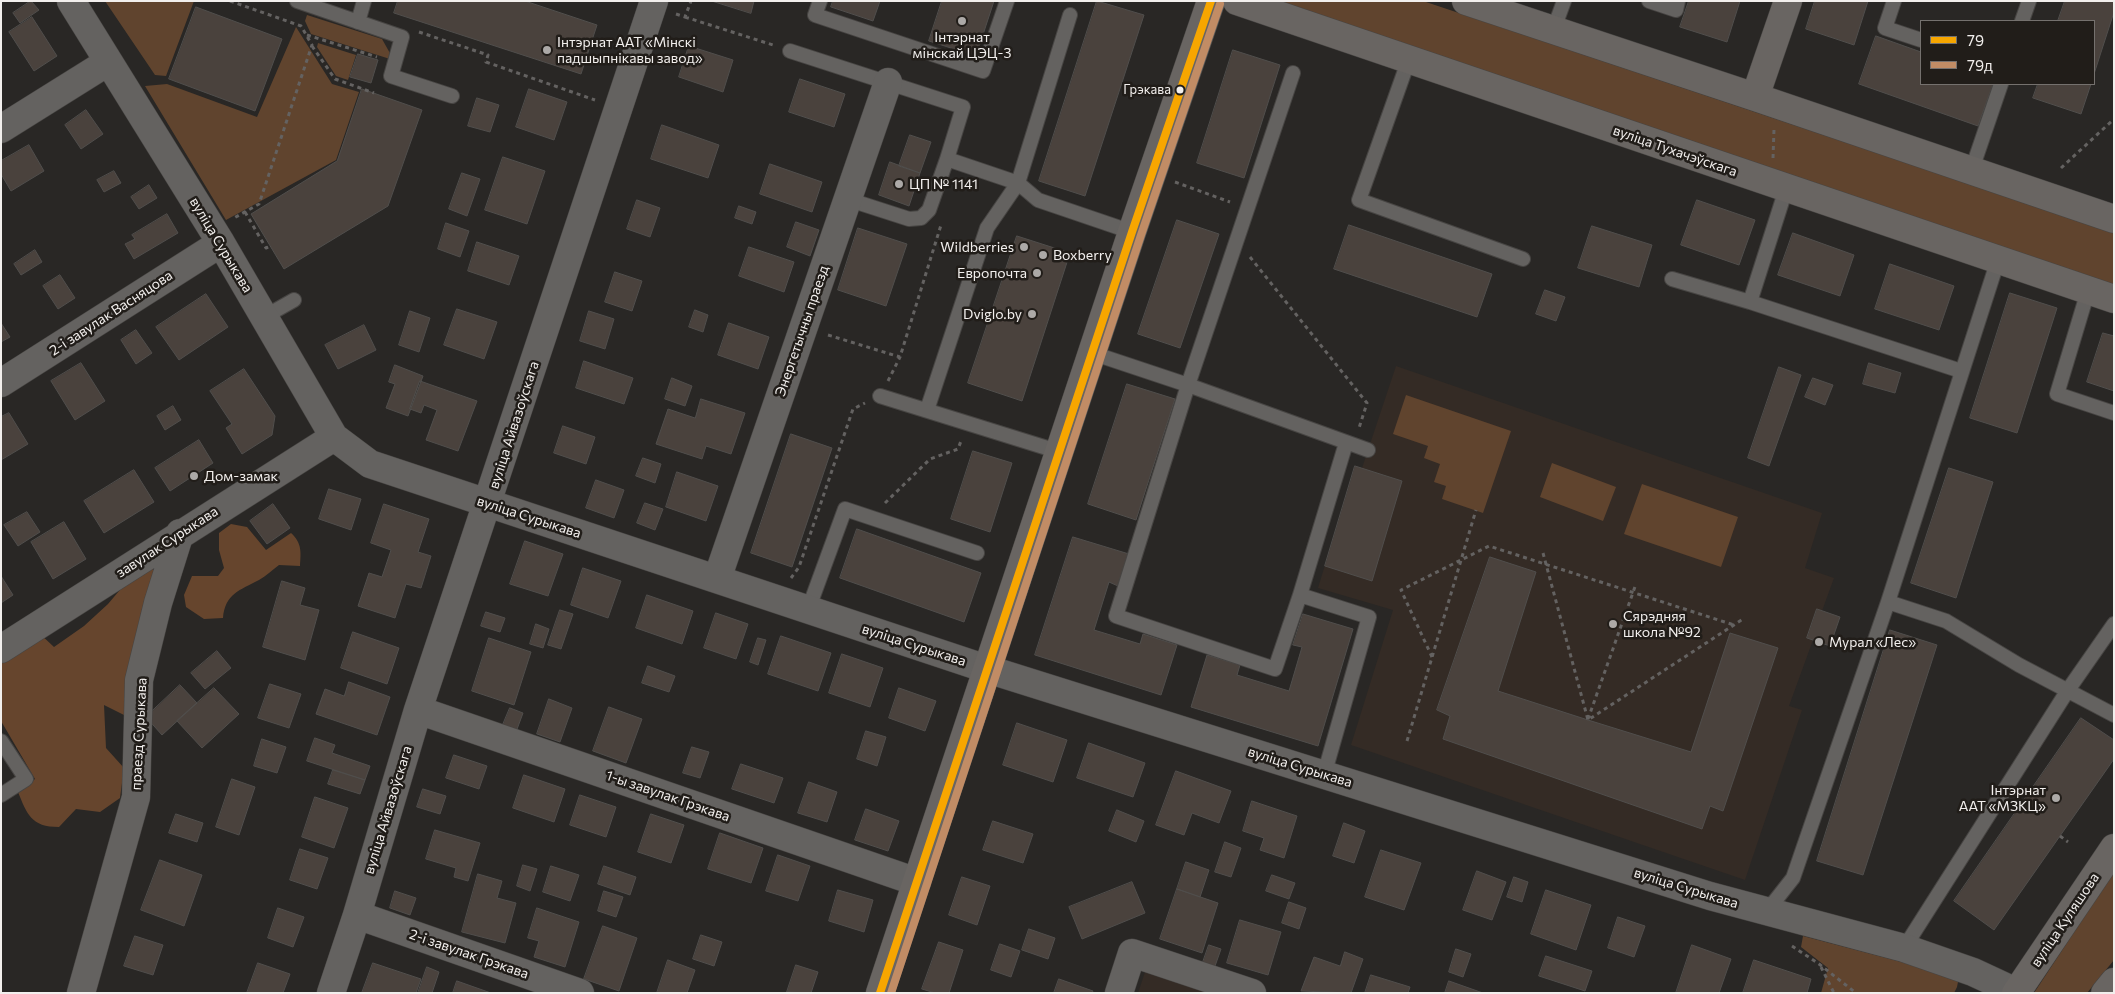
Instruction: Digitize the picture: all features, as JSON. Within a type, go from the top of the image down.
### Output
[{"type":"main road","points":[[880,993],[1132,232],[1211,1]]},
{"type":"main road","name":"вуліца Тухачэўскага","points":[[1237,1],[2114,299]]},
{"type":"main road","points":[[1466,1],[2114,219]]},
{"type":"main road","points":[[1756,97],[1788,1]]},
{"type":"main road","name":"вуліца Куляшова","points":[[2016,992],[2114,848]]},
{"type":"main road","points":[[2105,993],[2114,982]]},
{"type":"street","name":"вуліца Сурыкава","points":[[71,1],[108,62],[225,232],[264,317],[334,437],[370,464],[987,669],[1700,893],[1904,948],[1973,972],[2016,992]]},
{"type":"street","name":"вуліца Айвазоўскага","points":[[331,993],[357,915],[418,710],[619,108],[648,3]]},
{"type":"street","points":[[1,128],[108,62]]},
{"type":"street","name":"Энергетычны праезд","points":[[717,579],[888,82]]},
{"type":"street","name":"2-і завулак Васняцова","points":[[1,383],[225,232]]},
{"type":"street","name":"завулак Сурыкава","points":[[1,648],[334,437]]},
{"type":"street","name":"праезд Сурыкава","points":[[81,993],[136,797],[136,734],[140,680],[158,603],[180,533]]},
{"type":"street","name":"1-ы завулак Грэкава","points":[[418,710],[917,882]]},
{"type":"street","name":"2-і завулак Грэкава","points":[[357,915],[580,993]]},
{"type":"street","points":[[1119,993],[1132,953],[1252,993]]},
{"type":"lane","points":[[297,1],[402,37],[391,76],[452,96]]},
{"type":"lane","points":[[358,22],[364,1]]},
{"type":"lane","points":[[820,1],[815,15],[983,71],[1007,1]]},
{"type":"lane","points":[[1553,31],[1564,1]]},
{"type":"lane","points":[[1649,1],[1676,10],[1678,1]]},
{"type":"lane","points":[[1894,1],[1885,28],[1920,40]]},
{"type":"lane","points":[[2022,20],[2029,1]]},
{"type":"lane","points":[[927,410],[987,228],[1018,183],[1070,15]]},
{"type":"lane","points":[[790,51],[963,107],[930,210],[921,218],[909,219],[848,198]]},
{"type":"lane","points":[[1409,60],[1359,200],[1523,259]]},
{"type":"lane","points":[[1293,72],[1188,385],[1116,616],[1275,669],[1350,444]]},
{"type":"lane","points":[[1971,172],[2001,85]]},
{"type":"lane","points":[[947,159],[1018,183],[1038,200],[1132,232]]},
{"type":"lane","points":[[1750,302],[1786,189]]},
{"type":"lane","points":[[1768,911],[1793,878],[1888,602],[1998,260]]},
{"type":"lane","points":[[1672,279],[1750,302],[1961,371]]},
{"type":"lane","points":[[2088,291],[2057,394],[2114,413]]},
{"type":"lane","points":[[264,317],[294,300]]},
{"type":"lane","points":[[1092,354],[1188,385],[1368,450]]},
{"type":"lane","points":[[880,396],[1060,452]]},
{"type":"lane","points":[[808,610],[845,509],[977,553]]},
{"type":"lane","points":[[1300,595],[1369,617],[1324,775]]},
{"type":"lane","points":[[1888,602],[1946,620],[2019,664],[2114,715]]},
{"type":"lane","points":[[1904,948],[2068,690],[2114,624]]},
{"type":"lane","points":[[1,741],[26,779],[1,795]]},
{"type":"path","points":[[230,1],[301,26],[335,79],[374,93]]},
{"type":"path","points":[[243,6],[244,1]]},
{"type":"path","points":[[685,17],[790,51]]},
{"type":"path","points":[[415,30],[488,55],[486,62],[619,108]]},
{"type":"path","points":[[306,35],[394,63]]},
{"type":"path","points":[[225,232],[245,212],[259,204],[312,45]]},
{"type":"path","points":[[2061,168],[2114,119]]},
{"type":"path","points":[[1773,160],[1774,125]]},
{"type":"path","points":[[1152,174],[1248,207]]},
{"type":"path","points":[[245,212],[266,248],[271,246]]},
{"type":"path","points":[[790,579],[799,567],[853,408],[880,396],[900,357],[943,219]]},
{"type":"path","points":[[1237,240],[1367,403],[1350,444]]},
{"type":"path","points":[[804,327],[900,357]]},
{"type":"path","points":[[885,501],[930,459],[958,449],[961,440],[971,442]]},
{"type":"path","points":[[1407,741],[1476,510]]},
{"type":"path","points":[[1432,657],[1401,590],[1489,546],[1734,625]]},
{"type":"path","points":[[1543,553],[1588,720]]},
{"type":"path","points":[[1588,720],[1636,584]]},
{"type":"path","points":[[1588,720],[1743,619]]},
{"type":"path","points":[[2060,836],[2068,842]]},
{"type":"path","points":[[1788,944],[1819,964],[1856,993]]},
{"type":"path","points":[[1819,964],[1834,993]]},
{"type":"shaded area","points":[[105,1],[194,1],[166,76],[155,75]]},
{"type":"shaded area","points":[[1268,1],[1423,1],[2114,232],[2114,285]]},
{"type":"shaded area","points":[[307,15],[382,39],[391,55],[390,59],[311,34],[305,21]]},
{"type":"shaded area","points":[[296,27],[332,84],[359,92],[336,160],[226,220],[145,86],[167,84],[257,117]]},
{"type":"shaded area","points":[[318,43],[356,55],[348,80],[336,76],[317,47]]},
{"type":"shaded area","name":"Сярэдняя школа №92","points":[[1396,366],[1822,513],[1805,568],[1834,578],[1822,611],[1840,617],[1830,646],[1813,640],[1789,706],[1802,710],[1745,880],[1351,745],[1393,610],[1318,588],[1355,466],[1362,468]]},
{"type":"shaded area","points":[[1406,395],[1511,431],[1483,513],[1442,499],[1446,486],[1434,482],[1440,464],[1424,458],[1428,446],[1393,434]]},
{"type":"shaded area","points":[[1552,463],[1616,487],[1603,521],[1540,497]]},
{"type":"shaded area","points":[[1642,484],[1738,517],[1721,567],[1624,534]]},
{"type":"shaded area","points":[[231,524],[247,527],[266,550],[291,533],[297,540],[300,548],[300,566],[279,565],[230,598],[224,610],[223,618],[204,619],[186,607],[184,595],[192,576],[218,576],[224,568],[219,550],[219,533]]},
{"type":"shaded area","points":[[141,565],[153,569],[159,581],[126,716],[104,705],[106,748],[124,768],[120,798],[100,812],[76,809],[59,827],[42,825],[31,818],[18,792],[35,779],[1,721],[1,656],[38,632],[54,647],[84,626],[108,604]]},
{"type":"shaded area","points":[[2114,871],[2114,960],[2087,993],[2034,993]]},
{"type":"shaded area","points":[[1803,936],[1959,977],[1957,987],[1954,993],[1821,993],[1828,968],[1801,947]]},
{"type":"shaded area","points":[[1145,972],[1211,993],[1138,993]]},
{"type":"building","points":[[31,1],[39,10],[20,23],[13,13]]},
{"type":"building","name":"Інтэрнат ААТ «Мінскі падшыпнікавы завод»","points":[[398,1],[525,1],[597,25],[581,74],[394,13]]},
{"type":"building","points":[[712,1],[754,1],[751,13]]},
{"type":"building","name":"Інтэрнат мінскай ЦЭЦ-3","points":[[833,1],[880,1],[873,21],[831,7]]},
{"type":"building","name":"Інтэрнат мінскай ЦЭЦ-3","points":[[942,1],[994,1],[976,56],[929,41]]},
{"type":"building","points":[[1097,1],[1144,15],[1085,196],[1039,181]]},
{"type":"building","points":[[1689,1],[1740,1],[1727,42],[1680,27]]},
{"type":"building","points":[[1815,1],[1868,1],[1854,45],[1806,29]]},
{"type":"building","points":[[2065,1],[2114,1],[2114,12],[2095,71],[2095,20],[2058,20]]},
{"type":"building","points":[[196,7],[282,39],[255,111],[169,79]]},
{"type":"building","points":[[32,17],[57,56],[34,71],[9,32]]},
{"type":"building","points":[[1876,36],[1920,52],[1920,85],[1993,85],[1978,126],[1859,84]]},
{"type":"building","points":[[689,46],[733,60],[723,92],[679,77]]},
{"type":"building","points":[[1233,50],[1280,65],[1244,178],[1197,163]]},
{"type":"building","points":[[358,54],[378,60],[371,83],[350,77]]},
{"type":"building","points":[[800,79],[845,94],[834,127],[789,112]]},
{"type":"building","points":[[2038,85],[2091,85],[2081,114],[2033,98]]},
{"type":"building","points":[[362,89],[422,110],[388,206],[284,269],[251,214],[337,161]]},
{"type":"building","points":[[529,89],[567,102],[554,140],[516,127]]},
{"type":"building","points":[[477,98],[499,105],[490,132],[468,126]]},
{"type":"building","points":[[86,110],[103,134],[81,149],[65,125]]},
{"type":"building","points":[[662,125],[719,145],[708,178],[651,159]]},
{"type":"building","points":[[910,135],[931,142],[920,173],[899,166]]},
{"type":"building","points":[[29,145],[44,171],[11,191],[1,174],[1,161]]},
{"type":"building","points":[[503,157],[545,171],[527,224],[485,210]]},
{"type":"building","name":"ЦП № 1141","points":[[890,162],[920,173],[909,206],[879,195]]},
{"type":"building","points":[[770,164],[822,182],[812,212],[760,194]]},
{"type":"building","points":[[114,171],[121,183],[104,192],[97,180]]},
{"type":"building","points":[[462,173],[480,179],[467,216],[449,209]]},
{"type":"building","points":[[149,185],[157,198],[139,209],[131,197]]},
{"type":"building","points":[[637,200],[660,208],[650,237],[627,229]]},
{"type":"building","points":[[1697,200],[1755,220],[1739,265],[1681,245]]},
{"type":"building","points":[[739,206],[756,212],[752,224],[735,218]]},
{"type":"building","points":[[167,214],[178,233],[134,259],[125,244],[135,239],[132,235]]},
{"type":"building","points":[[1177,220],[1219,234],[1180,348],[1138,334]]},
{"type":"building","points":[[796,222],[819,230],[810,256],[787,247]]},
{"type":"building","points":[[446,223],[469,231],[460,257],[438,249]]},
{"type":"building","points":[[1349,225],[1492,274],[1477,317],[1334,269]]},
{"type":"building","points":[[1592,226],[1652,245],[1639,287],[1578,268]]},
{"type":"building","points":[[858,228],[907,244],[886,306],[838,290]]},
{"type":"building","points":[[1793,233],[1854,255],[1840,296],[1778,275]]},
{"type":"building","points":[[1017,236],[1070,253],[1022,401],[968,383]]},
{"type":"building","points":[[477,242],[519,256],[509,285],[468,271]]},
{"type":"building","points":[[749,247],[794,262],[784,292],[739,276]]},
{"type":"building","points":[[35,250],[42,262],[21,275],[14,264]]},
{"type":"building","points":[[1890,264],[1954,286],[1939,330],[1875,309]]},
{"type":"building","points":[[615,272],[642,281],[632,311],[605,302]]},
{"type":"building","points":[[60,275],[75,298],[58,309],[43,286]]},
{"type":"building","points":[[1545,290],[1565,297],[1556,321],[1536,314]]},
{"type":"building","points":[[2010,293],[2057,308],[2017,433],[1970,418]]},
{"type":"building","points":[[206,294],[228,327],[179,360],[156,327]]},
{"type":"building","points":[[457,309],[497,322],[484,359],[444,345]]},
{"type":"building","points":[[695,310],[708,315],[703,332],[689,327]]},
{"type":"building","points":[[410,311],[430,318],[419,352],[399,345]]},
{"type":"building","points":[[589,311],[614,319],[605,349],[580,341]]},
{"type":"building","points":[[1,323],[10,337],[1,342]]},
{"type":"building","points":[[729,323],[769,337],[758,369],[718,355]]},
{"type":"building","points":[[364,325],[376,350],[338,369],[325,345]]},
{"type":"building","points":[[136,330],[152,353],[136,364],[121,340]]},
{"type":"building","points":[[2103,333],[2114,336],[2114,391],[2087,382]]},
{"type":"building","points":[[584,361],[633,378],[624,404],[576,388]]},
{"type":"building","points":[[81,363],[105,401],[75,420],[51,381]]},
{"type":"building","points":[[1869,363],[1901,373],[1895,393],[1863,384]]},
{"type":"building","points":[[395,365],[423,376],[408,416],[386,408],[395,384],[389,382]]},
{"type":"building","points":[[1779,367],[1801,375],[1769,466],[1748,458]]},
{"type":"building","points":[[244,369],[275,416],[272,435],[242,454],[226,428],[232,424],[210,391]]},
{"type":"building","points":[[672,378],[692,386],[685,406],[665,399]]},
{"type":"building","points":[[1813,378],[1833,385],[1825,405],[1805,397]]},
{"type":"building","points":[[420,381],[477,401],[458,451],[426,440],[437,410],[424,405],[421,413],[410,409]]},
{"type":"building","points":[[1127,384],[1175,399],[1136,520],[1088,504]]},
{"type":"building","points":[[701,399],[745,413],[731,454],[706,446],[702,459],[656,444],[668,409],[695,418]]},
{"type":"building","points":[[173,406],[181,420],[165,430],[157,416]]},
{"type":"building","points":[[9,413],[28,444],[1,460],[1,417]]},
{"type":"building","points":[[563,426],[595,437],[586,464],[554,453]]},
{"type":"building","points":[[791,434],[832,448],[792,567],[751,553]]},
{"type":"building","points":[[199,440],[213,463],[170,491],[155,468]]},
{"type":"building","points":[[973,451],[1012,463],[990,532],[951,519]]},
{"type":"building","points":[[643,458],[661,464],[655,483],[636,476]]},
{"type":"building","points":[[1355,466],[1402,481],[1372,581],[1325,566]]},
{"type":"building","points":[[1949,468],[1993,482],[1956,598],[1911,583]]},
{"type":"building","points":[[134,470],[154,502],[104,533],[84,501]]},
{"type":"building","points":[[677,472],[718,486],[706,521],[666,507]]},
{"type":"building","points":[[596,480],[624,490],[614,518],[586,508]]},
{"type":"building","points":[[329,489],[361,499],[351,530],[319,519]]},
{"type":"building","points":[[645,503],[663,509],[655,530],[637,523]]},
{"type":"building","points":[[273,504],[290,528],[267,544],[250,521]]},
{"type":"building","points":[[384,504],[429,519],[418,552],[431,556],[421,588],[406,584],[395,618],[358,606],[369,573],[382,577],[391,550],[371,543]]},
{"type":"building","points":[[27,512],[40,532],[18,546],[4,525]]},
{"type":"building","points":[[64,522],[86,559],[53,579],[31,542]]},
{"type":"building","points":[[857,529],[981,573],[964,622],[840,578]]},
{"type":"building","points":[[1073,537],[1129,554],[1118,586],[1109,582],[1094,630],[1140,644],[1143,634],[1177,645],[1161,695],[1035,655]]},
{"type":"building","points":[[525,541],[563,554],[548,596],[510,584]]},
{"type":"building","points":[[1490,557],[1536,572],[1498,691],[1588,720],[1691,752],[1730,633],[1778,648],[1723,811],[1710,806],[1702,829],[1443,739],[1450,716],[1437,710]]},
{"type":"building","points":[[583,568],[621,581],[608,618],[571,605]]},
{"type":"building","points":[[1,576],[13,595],[1,603]]},
{"type":"building","points":[[282,581],[305,588],[300,605],[319,610],[305,660],[263,647]]},
{"type":"building","points":[[647,595],[693,611],[682,644],[636,628]]},
{"type":"building","points":[[1817,609],[1840,617],[1830,646],[1807,638]]},
{"type":"building","points":[[560,610],[573,614],[561,649],[548,645]]},
{"type":"building","points":[[486,612],[505,618],[500,632],[481,626]]},
{"type":"building","points":[[716,613],[748,624],[736,659],[704,648]]},
{"type":"building","points":[[1303,614],[1353,629],[1318,746],[1191,707],[1207,655],[1240,665],[1237,675],[1289,691],[1302,647],[1293,645]]},
{"type":"building","points":[[536,624],[549,629],[543,648],[530,644]]},
{"type":"building","points":[[1890,630],[1937,645],[1863,875],[1817,861]]},
{"type":"building","points":[[353,632],[399,648],[387,684],[341,668]]},
{"type":"building","points":[[781,636],[831,653],[818,691],[768,674]]},
{"type":"building","points":[[489,638],[531,652],[514,705],[472,691]]},
{"type":"building","points":[[758,638],[766,640],[758,665],[750,662]]},
{"type":"building","points":[[217,651],[231,668],[205,689],[191,673]]},
{"type":"building","points":[[842,654],[883,668],[870,707],[829,693]]},
{"type":"building","points":[[648,666],[675,676],[669,692],[642,683]]},
{"type":"building","points":[[349,682],[390,697],[377,735],[316,714],[325,689],[344,696]]},
{"type":"building","points":[[270,684],[301,694],[289,728],[258,718]]},
{"type":"building","points":[[180,685],[197,703],[162,735],[146,717]]},
{"type":"building","points":[[214,688],[239,714],[202,748],[177,721]]},
{"type":"building","points":[[899,688],[936,701],[925,731],[889,718]]},
{"type":"building","points":[[549,699],[572,708],[560,742],[537,734]]},
{"type":"building","points":[[609,707],[642,719],[626,763],[593,751]]},
{"type":"building","points":[[510,708],[523,713],[516,732],[502,727]]},
{"type":"building","name":"Інтэрнат ААТ «МЗКЦ»","points":[[2081,718],[2114,740],[2114,759],[1994,930],[1954,901]]},
{"type":"building","points":[[1017,723],[1067,740],[1053,782],[1003,765]]},
{"type":"building","points":[[866,731],[886,737],[877,766],[857,759]]},
{"type":"building","points":[[315,738],[335,745],[332,753],[370,766],[365,780],[307,761]]},
{"type":"building","points":[[262,739],[286,747],[277,773],[254,766]]},
{"type":"building","points":[[1089,743],[1145,763],[1133,797],[1077,778]]},
{"type":"building","points":[[692,747],[709,752],[700,778],[683,773]]},
{"type":"building","points":[[454,755],[487,766],[479,789],[446,778]]},
{"type":"building","points":[[741,764],[783,778],[774,803],[732,789]]},
{"type":"building","points":[[333,770],[365,780],[360,794],[328,784]]},
{"type":"building","points":[[1176,771],[1231,791],[1219,823],[1192,813],[1184,835],[1156,825]]},
{"type":"building","points":[[524,775],[565,789],[554,822],[513,808]]},
{"type":"building","points":[[232,779],[255,787],[239,835],[216,827]]},
{"type":"building","points":[[809,782],[837,792],[827,822],[798,813]]},
{"type":"building","points":[[423,789],[446,796],[440,814],[417,807]]},
{"type":"building","points":[[580,795],[616,807],[606,837],[570,825]]},
{"type":"building","points":[[315,797],[348,808],[334,848],[302,837]]},
{"type":"building","points":[[1252,801],[1297,816],[1284,858],[1260,850],[1264,838],[1243,831]]},
{"type":"building","points":[[866,809],[899,821],[888,851],[855,840]]},
{"type":"building","points":[[1117,810],[1144,821],[1136,842],[1109,831]]},
{"type":"building","points":[[176,814],[203,823],[197,842],[169,833]]},
{"type":"building","points":[[651,814],[684,825],[671,863],[638,852]]},
{"type":"building","points":[[993,821],[1033,834],[1023,863],[983,850]]},
{"type":"building","points":[[1344,823],[1365,831],[1354,863],[1333,856]]},
{"type":"building","points":[[435,830],[480,843],[468,881],[454,877],[456,868],[426,859]]},
{"type":"building","points":[[720,833],[763,848],[751,883],[708,869]]},
{"type":"building","points":[[1225,842],[1241,848],[1231,877],[1215,872]]},
{"type":"building","points":[[300,849],[328,858],[317,889],[290,880]]},
{"type":"building","points":[[1381,850],[1421,863],[1404,910],[1365,897]]},
{"type":"building","points":[[778,855],[810,866],[798,901],[766,891]]},
{"type":"building","points":[[160,860],[202,875],[184,926],[141,910]]},
{"type":"building","points":[[1186,862],[1209,870],[1200,897],[1177,889]]},
{"type":"building","points":[[523,865],[537,869],[530,891],[517,886]]},
{"type":"building","points":[[551,866],[579,875],[570,901],[543,892]]},
{"type":"building","points":[[604,866],[636,877],[630,895],[598,884]]},
{"type":"building","points":[[1477,871],[1506,882],[1492,920],[1463,910]]},
{"type":"building","points":[[478,874],[502,881],[497,898],[516,903],[505,943],[462,932]]},
{"type":"building","points":[[1272,875],[1295,883],[1289,899],[1266,891]]},
{"type":"building","points":[[962,877],[990,886],[977,925],[949,915]]},
{"type":"building","points":[[1514,877],[1528,882],[1522,902],[1507,897]]},
{"type":"building","points":[[1132,882],[1145,913],[1082,939],[1069,907]]},
{"type":"building","points":[[1177,889],[1218,903],[1202,953],[1160,939]]},
{"type":"building","points":[[838,890],[873,900],[864,932],[829,921]]},
{"type":"building","points":[[1546,890],[1591,905],[1576,950],[1531,934]]},
{"type":"building","points":[[395,891],[416,898],[410,915],[390,908]]},
{"type":"building","points":[[604,891],[623,897],[616,917],[598,911]]},
{"type":"building","points":[[1289,902],[1306,908],[1299,929],[1282,923]]},
{"type":"building","points":[[278,908],[304,917],[293,947],[268,938]]},
{"type":"building","points":[[537,908],[579,922],[565,967],[534,957],[539,941],[528,938]]},
{"type":"building","points":[[1618,917],[1645,926],[1634,957],[1608,948]]},
{"type":"building","points":[[1240,920],[1281,932],[1268,975],[1227,963]]},
{"type":"building","points":[[603,926],[637,938],[619,991],[584,979]]},
{"type":"building","points":[[1029,929],[1055,938],[1048,959],[1022,950]]},
{"type":"building","points":[[701,935],[722,942],[714,966],[693,959]]},
{"type":"building","points":[[135,936],[163,945],[153,975],[124,966]]},
{"type":"building","points":[[939,942],[963,950],[949,993],[935,993],[922,989]]},
{"type":"building","points":[[1000,944],[1020,951],[1011,977],[991,970]]},
{"type":"building","points":[[1209,945],[1221,949],[1214,969],[1202,965]]},
{"type":"building","points":[[1692,945],[1731,959],[1719,993],[1676,993]]},
{"type":"building","points":[[1456,949],[1471,954],[1463,977],[1449,972]]},
{"type":"building","points":[[1345,952],[1363,959],[1351,993],[1301,991],[1314,957],[1340,966]]},
{"type":"building","points":[[1546,956],[1592,971],[1585,991],[1539,976]]},
{"type":"building","points":[[668,960],[695,970],[687,993],[657,993]]},
{"type":"building","points":[[1754,960],[1811,979],[1807,993],[1743,993]]},
{"type":"building","points":[[258,963],[290,974],[283,993],[247,993]]},
{"type":"building","points":[[373,963],[421,979],[416,993],[362,993]]},
{"type":"building","points":[[796,965],[818,972],[811,993],[787,992]]},
{"type":"building","points":[[427,967],[439,972],[432,993],[418,993]]},
{"type":"building","points":[[1371,975],[1410,987],[1408,993],[1365,993]]},
{"type":"building","points":[[1059,979],[1093,991],[1092,993],[1054,993]]},
{"type":"building","points":[[457,981],[491,993],[453,993]]},
{"type":"building","points":[[1449,981],[1483,993],[1445,993]]},
{"type":"transit line","name":"79","points":[[880,993],[1132,232],[1211,1]]},
{"type":"transit line","name":"79д","points":[[891,993],[1141,235],[1220,4]]},
{"type":"place","name":"Інтэрнат мінскай ЦЭЦ-3","points":[[962,21]]},
{"type":"place","name":"Інтэрнат ААТ «Мінскі падшыпнікавы завод»","points":[[547,50]]},
{"type":"place","name":"Грэкава","points":[[1180,90]]},
{"type":"place","name":"ЦП № 1141","points":[[899,184]]},
{"type":"place","name":"Wildberries","points":[[1024,247]]},
{"type":"place","name":"Boxberry","points":[[1043,255]]},
{"type":"place","name":"Европочта","points":[[1037,273]]},
{"type":"place","name":"Dviglo.by","points":[[1032,314]]},
{"type":"place","name":"Дом-замак","points":[[194,476]]},
{"type":"place","name":"Сярэдняя школа №92","points":[[1613,624]]},
{"type":"place","name":"Мурал «Лес»","points":[[1819,642]]},
{"type":"place","name":"Інтэрнат ААТ «МЗКЦ»","points":[[2056,798]]}]
